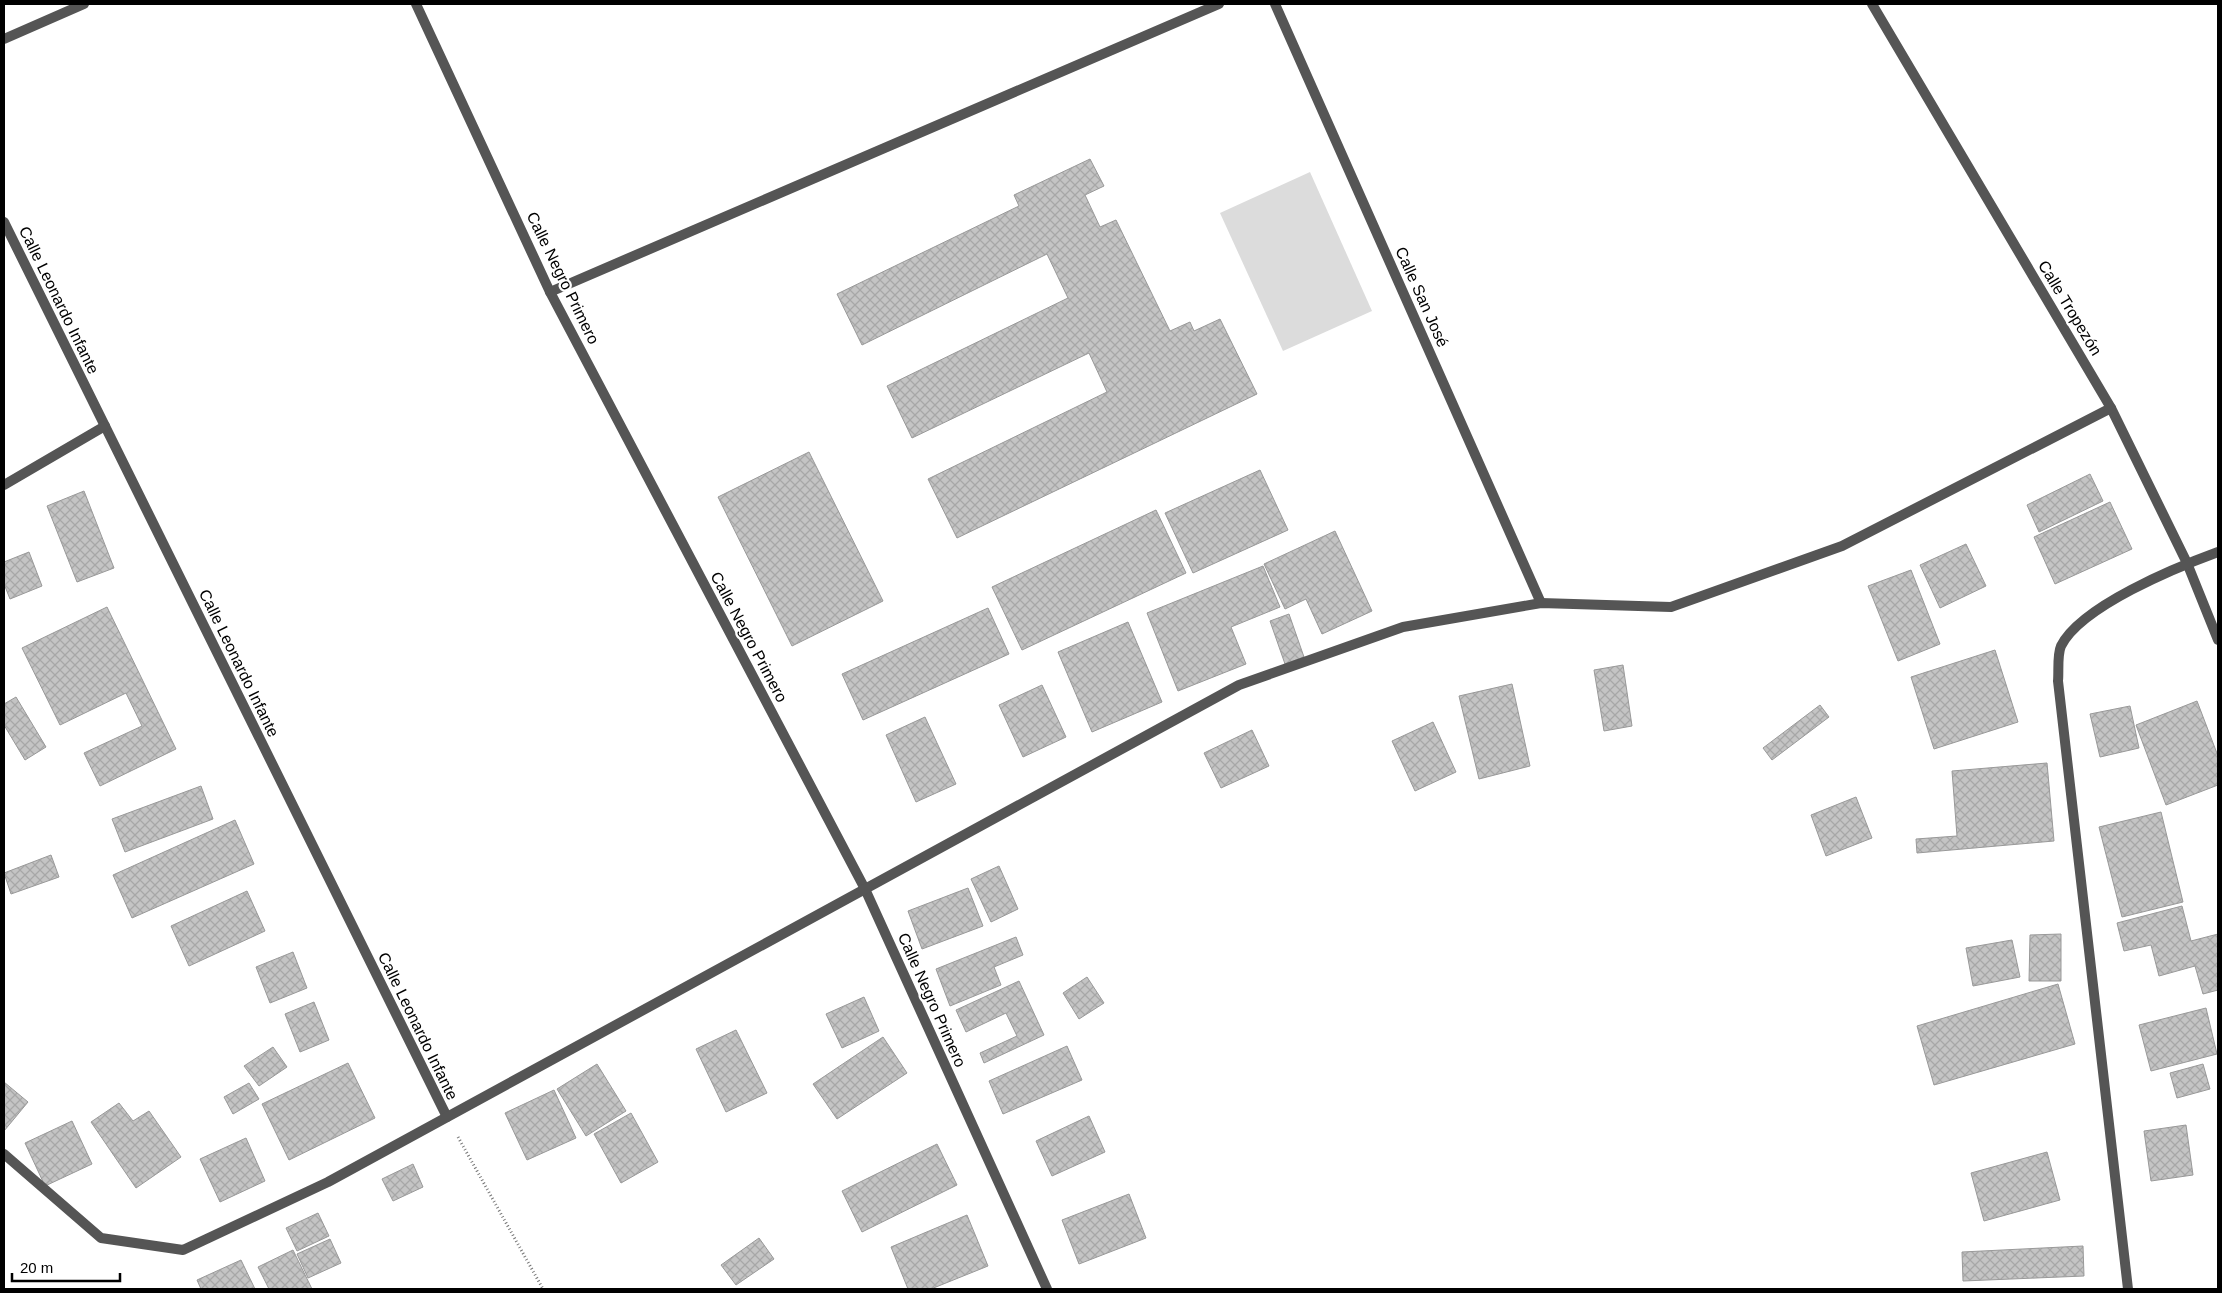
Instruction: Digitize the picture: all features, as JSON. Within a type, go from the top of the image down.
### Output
[{"type":"street","points":[[4,39],[84,4]]},
{"type":"street","name":"Calle Negro Primero","points":[[416,4],[550,292],[865,889],[1047,1289]]},
{"type":"street","points":[[550,292],[1219,4]]},
{"type":"street","name":"Calle San José","points":[[1275,4],[1541,603]]},
{"type":"street","name":"Calle Tropezón","points":[[1872,4],[2111,408],[2187,563],[2218,640]]},
{"type":"street","name":"Calle Leonardo Infante","points":[[4,222],[447,1117]]},
{"type":"street","points":[[4,1154],[101,1238],[183,1250],[328,1182],[1238,685],[1403,627],[1541,603],[1671,607],[1842,546],[2111,408]]},
{"type":"street","points":[[4,486],[105,426]]},
{"type":"street","points":[[2128,1289],[2058,681],[2061,647],[2077,627],[2100,607],[2187,563],[2218,552]]},
{"type":"path","points":[[447,1117],[542,1289]]},
{"type":"shaded area","points":[[1310,172],[1372,311],[1283,351],[1220,213]]},
{"type":"building","points":[[1090,159],[1104,186],[1085,195],[1100,227],[1116,220],[1170,331],[1190,322],[1194,331],[1220,319],[1257,394],[957,538],[928,479],[1107,392],[1089,353],[912,438],[887,386],[1068,298],[1047,254],[862,345],[837,294],[1019,206],[1014,195]]},
{"type":"building","points":[[809,452],[883,601],[792,646],[718,497]]},
{"type":"building","points":[[1260,470],[1288,530],[1193,573],[1165,513]]},
{"type":"building","points":[[2090,474],[2103,501],[2039,532],[2027,505]]},
{"type":"building","points":[[84,491],[114,568],[77,582],[47,506]]},
{"type":"building","points":[[2110,502],[2132,549],[2055,584],[2034,537]]},
{"type":"building","points":[[1156,510],[1186,573],[1022,650],[992,587]]},
{"type":"building","points":[[1335,531],[1372,611],[1322,634],[1306,599],[1285,609],[1264,564]]},
{"type":"building","points":[[1966,544],[1986,586],[1940,608],[1920,565]]},
{"type":"building","points":[[29,552],[42,586],[10,599],[4,584],[4,562]]},
{"type":"building","points":[[1263,566],[1280,607],[1231,627],[1246,664],[1178,691],[1147,613]]},
{"type":"building","points":[[1911,570],[1940,644],[1898,661],[1868,586]]},
{"type":"building","points":[[107,607],[176,749],[100,786],[84,753],[142,726],[126,693],[60,725],[22,648]]},
{"type":"building","points":[[988,608],[1009,654],[863,720],[842,674]]},
{"type":"building","points":[[1289,614],[1304,657],[1285,664],[1270,621]]},
{"type":"building","points":[[1128,622],[1162,702],[1092,732],[1058,652]]},
{"type":"building","points":[[1995,650],[2018,722],[1934,749],[1911,677]]},
{"type":"building","points":[[1623,665],[1632,726],[1604,731],[1594,670]]},
{"type":"building","points":[[1512,684],[1530,766],[1479,779],[1459,696]]},
{"type":"building","points":[[1042,685],[1066,737],[1023,757],[999,705]]},
{"type":"building","points":[[16,697],[46,747],[25,760],[4,725],[4,704]]},
{"type":"building","points":[[2197,701],[2218,756],[2218,785],[2166,805],[2136,725]]},
{"type":"building","points":[[1820,705],[1829,717],[1772,760],[1763,748]]},
{"type":"building","points":[[2130,706],[2139,748],[2100,757],[2090,714]]},
{"type":"building","points":[[925,717],[956,784],[916,802],[886,735]]},
{"type":"building","points":[[1433,722],[1456,772],[1415,791],[1392,741]]},
{"type":"building","points":[[1252,730],[1269,766],[1221,788],[1204,753]]},
{"type":"building","points":[[2047,763],[2054,841],[1917,853],[1916,839],[1957,836],[1952,771]]},
{"type":"building","points":[[201,786],[213,819],[125,852],[112,819]]},
{"type":"building","points":[[1856,797],[1872,838],[1826,856],[1811,815]]},
{"type":"building","points":[[2161,812],[2183,902],[2122,917],[2099,827]]},
{"type":"building","points":[[235,820],[254,864],[132,918],[113,875]]},
{"type":"building","points":[[51,855],[59,877],[11,894],[4,873]]},
{"type":"building","points":[[999,866],[1018,909],[991,922],[971,879]]},
{"type":"building","points":[[968,888],[983,926],[922,949],[908,911]]},
{"type":"building","points":[[247,891],[265,931],[189,966],[171,926]]},
{"type":"building","points":[[2182,906],[2191,941],[2218,934],[2218,990],[2203,994],[2195,966],[2159,976],[2151,945],[2124,951],[2117,923]]},
{"type":"building","points":[[2061,934],[2061,981],[2029,981],[2030,935]]},
{"type":"building","points":[[1016,937],[1023,955],[994,967],[1001,985],[950,1006],[936,969]]},
{"type":"building","points":[[2012,940],[2020,977],[1973,986],[1966,948]]},
{"type":"building","points":[[293,952],[307,988],[270,1003],[256,967]]},
{"type":"building","points":[[1087,977],[1104,1003],[1079,1019],[1063,993]]},
{"type":"building","points":[[1019,981],[1044,1035],[984,1063],[980,1053],[1017,1036],[1006,1013],[966,1032],[956,1010]]},
{"type":"building","points":[[2058,984],[2075,1044],[1934,1085],[1917,1026]]},
{"type":"building","points":[[864,997],[879,1031],[842,1048],[826,1014]]},
{"type":"building","points":[[314,1002],[329,1040],[300,1052],[285,1014]]},
{"type":"building","points":[[2206,1008],[2217,1054],[2151,1071],[2139,1025]]},
{"type":"building","points":[[736,1030],[767,1093],[726,1112],[696,1049]]},
{"type":"building","points":[[883,1037],[907,1073],[837,1119],[813,1084]]},
{"type":"building","points":[[1067,1046],[1082,1080],[1003,1114],[989,1081]]},
{"type":"building","points":[[273,1047],[287,1067],[259,1086],[244,1066]]},
{"type":"building","points":[[348,1063],[375,1118],[289,1160],[262,1104]]},
{"type":"building","points":[[597,1064],[626,1111],[586,1136],[557,1089]]},
{"type":"building","points":[[2203,1064],[2210,1089],[2177,1098],[2170,1073]]},
{"type":"building","points":[[4,1082],[28,1102],[4,1131]]},
{"type":"building","points":[[249,1083],[259,1099],[233,1114],[224,1097]]},
{"type":"building","points":[[554,1090],[576,1138],[527,1160],[505,1113]]},
{"type":"building","points":[[119,1103],[133,1121],[149,1111],[181,1157],[136,1188],[91,1122]]},
{"type":"building","points":[[631,1113],[658,1162],[621,1183],[594,1134]]},
{"type":"building","points":[[1089,1116],[1105,1152],[1052,1176],[1036,1141]]},
{"type":"building","points":[[72,1121],[92,1164],[45,1186],[25,1143]]},
{"type":"building","points":[[2186,1125],[2193,1175],[2151,1181],[2144,1131]]},
{"type":"building","points":[[246,1138],[265,1181],[220,1202],[200,1159]]},
{"type":"building","points":[[937,1144],[957,1185],[862,1232],[842,1191]]},
{"type":"building","points":[[2047,1152],[2060,1200],[1984,1221],[1971,1173]]},
{"type":"building","points":[[413,1164],[423,1187],[393,1201],[382,1179]]},
{"type":"building","points":[[1129,1194],[1146,1238],[1079,1264],[1062,1220]]},
{"type":"building","points":[[318,1213],[329,1236],[297,1251],[286,1228]]},
{"type":"building","points":[[967,1215],[988,1266],[931,1289],[908,1289],[891,1247]]},
{"type":"building","points":[[759,1238],[774,1259],[736,1285],[721,1265]]},
{"type":"building","points":[[330,1239],[341,1263],[308,1278],[297,1254]]},
{"type":"building","points":[[2083,1246],[2084,1276],[1963,1281],[1962,1252]]},
{"type":"building","points":[[293,1250],[312,1289],[269,1289],[258,1267]]},
{"type":"building","points":[[241,1260],[255,1289],[201,1289],[197,1280]]}]
